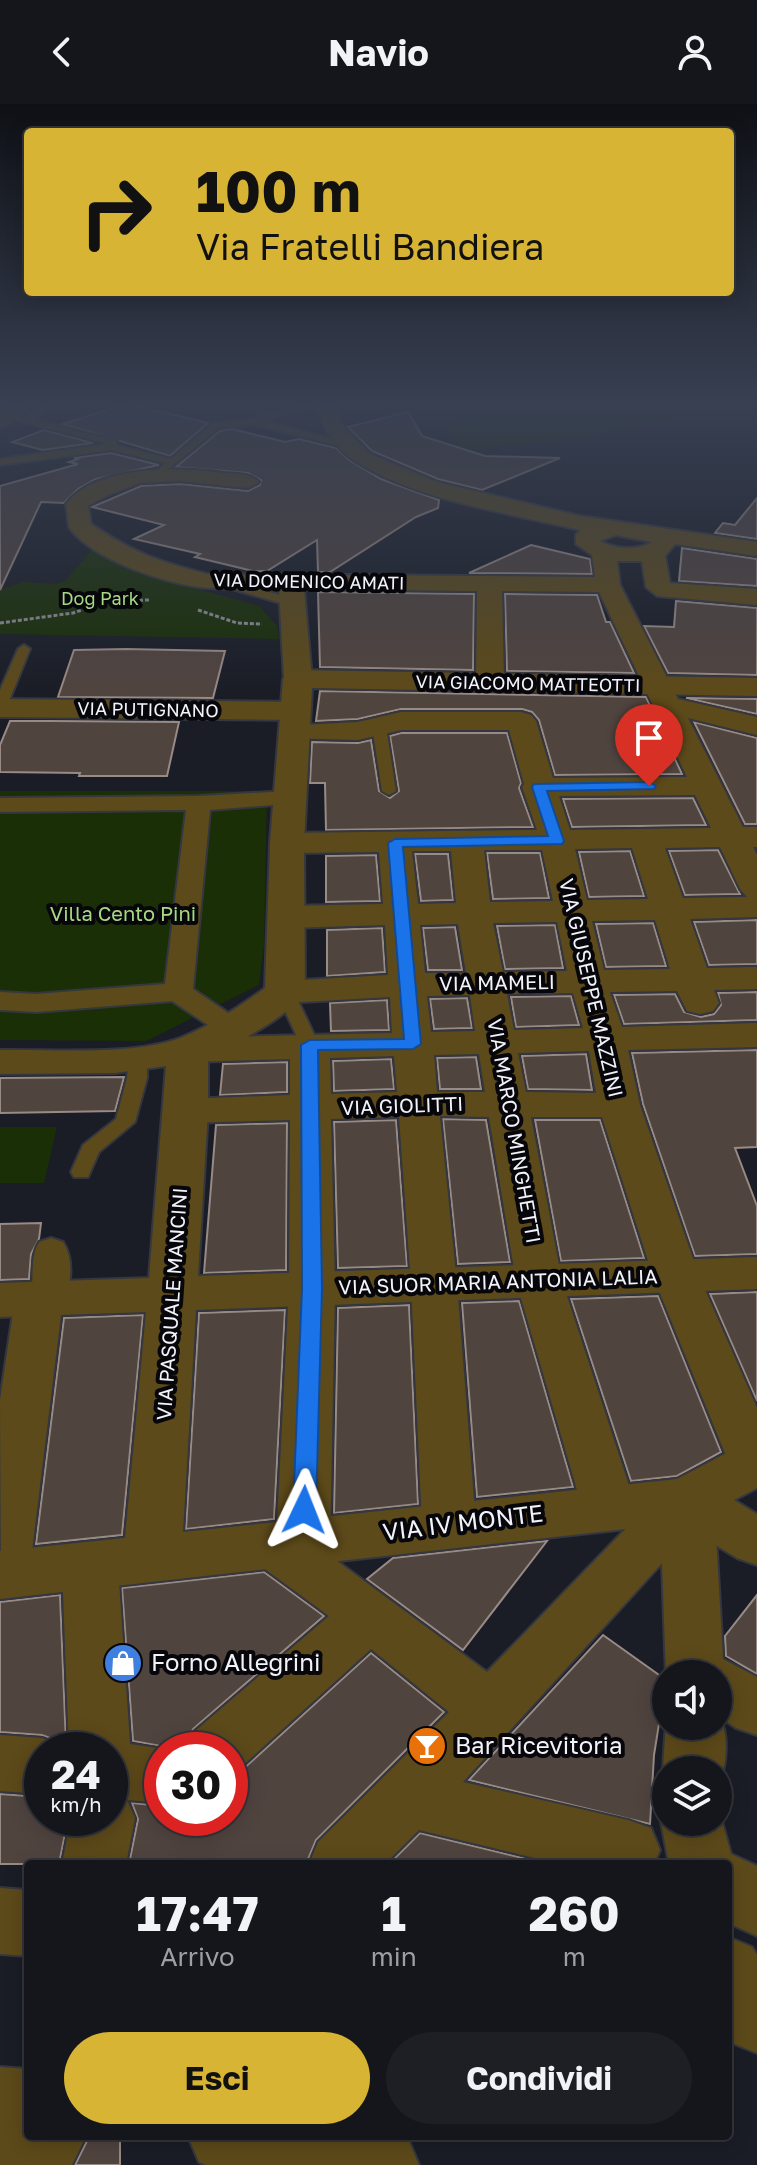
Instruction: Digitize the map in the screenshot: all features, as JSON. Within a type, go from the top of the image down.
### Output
[{"type":"street","name":"VIA DOMENICO AMATI","points":[[81,501],[77,504],[80,527],[119,554],[207,581],[291,592],[489,584],[608,585]]},
{"type":"street","points":[[476,501],[588,536],[625,555],[656,546],[757,549]]},
{"type":"street","points":[[588,536],[616,528],[639,530],[656,546],[757,557]]},
{"type":"street","points":[[588,536],[608,585],[704,786],[744,837],[757,889]]},
{"type":"street","points":[[656,546],[658,587],[666,591],[757,597]]},
{"type":"street","points":[[489,584],[490,683]]},
{"type":"street","points":[[187,1050],[285,992],[287,843],[298,679],[291,592]]},
{"type":"street","name":"VIA GIACOMO MATTEOTTI","points":[[298,679],[490,683],[663,695],[757,687]]},
{"type":"street","points":[[663,695],[757,726]]},
{"type":"street","name":"VIA PUTIGNANO","points":[[0,707],[295,722]]},
{"type":"street","name":"VIA GIUSEPPE MAZZINI","points":[[295,722],[358,731],[401,721],[521,721],[538,787],[557,841],[588,981],[606,1038],[619,1105],[676,1276],[756,1462]]},
{"type":"street","points":[[538,787],[704,786]]},
{"type":"street","points":[[0,805],[199,803],[290,798]]},
{"type":"street","points":[[178,992],[199,803]]},
{"type":"street","points":[[287,843],[744,837]]},
{"type":"street","points":[[646,840],[712,1038]]},
{"type":"street","points":[[395,843],[434,1284],[449,1525]]},
{"type":"street","name":"VIA MARCO MINGHETTI","points":[[467,843],[474,913],[499,1040],[539,1281],[609,1507]]},
{"type":"street","points":[[287,917],[757,907]]},
{"type":"street","name":"VIA MAMELI","points":[[285,992],[407,985],[757,978]]},
{"type":"street","points":[[0,1001],[36,1003],[178,992],[230,1027]]},
{"type":"street","points":[[0,1062],[117,1060],[187,1050],[310,1045],[757,1035]]},
{"type":"street","points":[[310,1045],[312,1288],[288,1543],[370,1615],[490,1709]]},
{"type":"street","name":"VIA PASQUALE MANCINI","points":[[152,1558],[186,1111],[187,1050]]},
{"type":"street","name":"VIA GIOLITTI","points":[[186,1111],[309,1110],[418,1104],[619,1105]]},
{"type":"street","points":[[0,1575],[9,1444],[29,1299],[52,1282],[51,1250]]},
{"type":"street","name":"VIA SUOR MARIA ANTONIA LALIA","points":[[29,1299],[757,1273]]},
{"type":"street","points":[[345,1860],[408,1798],[687,1500],[756,1462]]},
{"type":"street","points":[[687,1500],[757,1542]]},
{"type":"street","points":[[687,1500],[701,1660]]},
{"type":"street","name":"VIA IV MONTE","points":[[0,1575],[687,1500]]},
{"type":"street","points":[[90,1567],[99,1732]]},
{"type":"street","points":[[237,1732],[370,1615]]},
{"type":"street","points":[[732,1694],[757,1709]]},
{"type":"street","points":[[0,1763],[24,1765]]},
{"type":"street","points":[[408,1798],[628,1850]]},
{"type":"street","points":[[95,1860],[99,1836]]},
{"type":"street","points":[[696,1836],[700,1860]]},
{"type":"street","points":[[732,1887],[757,1904]]},
{"type":"street","points":[[0,1921],[24,1923]]},
{"type":"street","points":[[732,1977],[757,2018]]},
{"type":"street","points":[[0,2103],[24,2105]]},
{"type":"street","points":[[19,2165],[45,2140]]},
{"type":"street","points":[[247,2140],[382,2165]]},
{"type":"lane","points":[[0,707],[24,649]]},
{"type":"lane","points":[[379,726],[389,791]]},
{"type":"lane","points":[[285,992],[310,1045]]},
{"type":"lane","points":[[81,1172],[90,1149],[125,1122],[137,1078],[138,1057]]},
{"type":"path","points":[[0,623],[73,613],[133,593],[172,572]]},
{"type":"green space","name":"Dog Park","points":[[93,549],[127,569],[259,606],[277,626],[279,639],[0,634],[0,590],[23,582],[56,584],[65,581]]},
{"type":"green space","name":"Villa Cento Pini","points":[[0,791],[267,791],[264,945],[259,985],[146,1041],[0,1040]]},
{"type":"green space","points":[[0,1127],[57,1127],[44,1183],[0,1183]]},
{"type":"building","points":[[0,501],[66,501],[41,502],[0,590]]},
{"type":"building","points":[[106,501],[439,501],[438,508],[416,517],[330,572],[318,572],[317,540],[267,571],[253,571],[195,557],[200,554],[134,539],[164,525],[92,507]]},
{"type":"building","points":[[757,501],[757,539],[715,533],[723,523],[735,525]]},
{"type":"building","points":[[531,545],[590,559],[592,574],[469,573]]},
{"type":"building","points":[[682,548],[757,559],[757,586],[679,581]]},
{"type":"building","points":[[318,592],[474,594],[473,670],[320,667]]},
{"type":"building","points":[[505,594],[597,595],[606,622],[610,622],[634,673],[507,671]]},
{"type":"building","points":[[676,601],[757,608],[757,675],[668,673],[644,626],[674,627]]},
{"type":"building","points":[[74,650],[225,651],[213,698],[58,697]]},
{"type":"building","points":[[320,691],[646,697],[682,774],[555,775],[539,720],[532,712],[522,709],[401,709],[358,719],[316,721]]},
{"type":"building","points":[[686,698],[757,699],[757,714]]},
{"type":"building","points":[[10,721],[179,722],[167,776],[79,776],[80,773],[0,772],[0,745]]},
{"type":"building","points":[[694,722],[757,738],[757,824],[745,824]]},
{"type":"building","points":[[401,733],[507,733],[521,783],[519,788],[533,827],[326,830],[325,783],[310,783],[312,742],[358,743],[371,740],[379,791],[390,798],[399,791],[390,736]]},
{"type":"building","points":[[693,798],[706,825],[572,827],[563,799]]},
{"type":"building","points":[[718,850],[740,894],[685,895],[669,851]]},
{"type":"building","points":[[630,851],[644,896],[589,897],[579,852]]},
{"type":"building","points":[[487,853],[540,853],[549,898],[493,899]]},
{"type":"building","points":[[415,854],[448,854],[453,900],[421,901]]},
{"type":"building","points":[[376,855],[380,901],[326,902],[326,856]]},
{"type":"building","points":[[757,920],[757,964],[709,965],[694,922]]},
{"type":"building","points":[[653,923],[666,966],[606,967],[596,924]]},
{"type":"building","points":[[555,925],[563,968],[505,969],[497,926]]},
{"type":"building","points":[[455,927],[462,970],[428,970],[423,928]]},
{"type":"building","points":[[382,928],[385,972],[327,976],[327,930]]},
{"type":"building","points":[[757,992],[757,1020],[624,1024],[614,995],[675,994],[684,1012],[701,1017],[714,1014],[721,1005],[718,993]]},
{"type":"building","points":[[571,996],[579,1025],[516,1027],[511,997]]},
{"type":"building","points":[[467,998],[472,1028],[434,1029],[430,999]]},
{"type":"building","points":[[387,1000],[389,1030],[331,1031],[330,1003]]},
{"type":"building","points":[[757,1050],[757,1147],[735,1148],[757,1206],[757,1254],[695,1256],[643,1104],[632,1053]]},
{"type":"building","points":[[586,1054],[592,1090],[528,1089],[522,1056]]},
{"type":"building","points":[[476,1057],[481,1089],[440,1089],[437,1058]]},
{"type":"building","points":[[391,1059],[394,1089],[334,1091],[333,1061]]},
{"type":"building","points":[[287,1062],[287,1092],[220,1095],[223,1064]]},
{"type":"building","points":[[124,1077],[115,1111],[0,1113],[0,1078]]},
{"type":"building","points":[[443,1119],[486,1120],[510,1262],[458,1264]]},
{"type":"building","points":[[396,1120],[407,1266],[338,1268],[334,1122]]},
{"type":"building","points":[[535,1120],[600,1120],[644,1258],[561,1261]]},
{"type":"building","points":[[287,1123],[286,1270],[204,1273],[216,1125]]},
{"type":"building","points":[[41,1223],[39,1239],[31,1254],[29,1279],[0,1280],[0,1224]]},
{"type":"building","points":[[757,1292],[757,1401],[710,1294]]},
{"type":"building","points":[[658,1296],[721,1452],[677,1476],[631,1481],[571,1299]]},
{"type":"building","points":[[519,1301],[573,1487],[477,1497],[462,1303]]},
{"type":"building","points":[[409,1305],[418,1504],[334,1513],[338,1308]]},
{"type":"building","points":[[285,1310],[274,1519],[186,1529],[199,1313]]},
{"type":"building","points":[[143,1315],[122,1535],[36,1544],[64,1318]]},
{"type":"building","points":[[547,1541],[463,1650],[367,1579],[393,1558]]},
{"type":"building","points":[[264,1572],[324,1616],[192,1732],[144,1732],[144,1743],[133,1741],[122,1588]]},
{"type":"building","points":[[60,1595],[66,1732],[0,1732],[0,1602]]},
{"type":"building","points":[[757,1595],[757,1674],[726,1656],[725,1636]]},
{"type":"building","points":[[603,1635],[652,1670],[652,1740],[656,1740],[652,1756],[650,1824],[469,1780]]},
{"type":"building","points":[[371,1653],[444,1712],[316,1840],[308,1860],[130,1860],[138,1819],[132,1803],[144,1804],[144,1836],[248,1836],[248,1765]]},
{"type":"building","points":[[0,1794],[24,1796],[24,1836],[64,1836],[60,1860],[24,1860],[24,1864],[0,1864]]},
{"type":"building","points":[[420,1833],[531,1860],[393,1860]]},
{"type":"building","points":[[88,2140],[120,2140],[120,2165],[75,2165]]},
{"type":"place","name":"Forno Allegrini","points":[[123,1663]]},
{"type":"place","name":"Bar Ricevitoria","points":[[427,1746]]},
{"type":"route","points":[[304,1510],[312,1288],[310,1045],[413,1044],[395,843],[557,841],[538,787],[649,786]]}]
